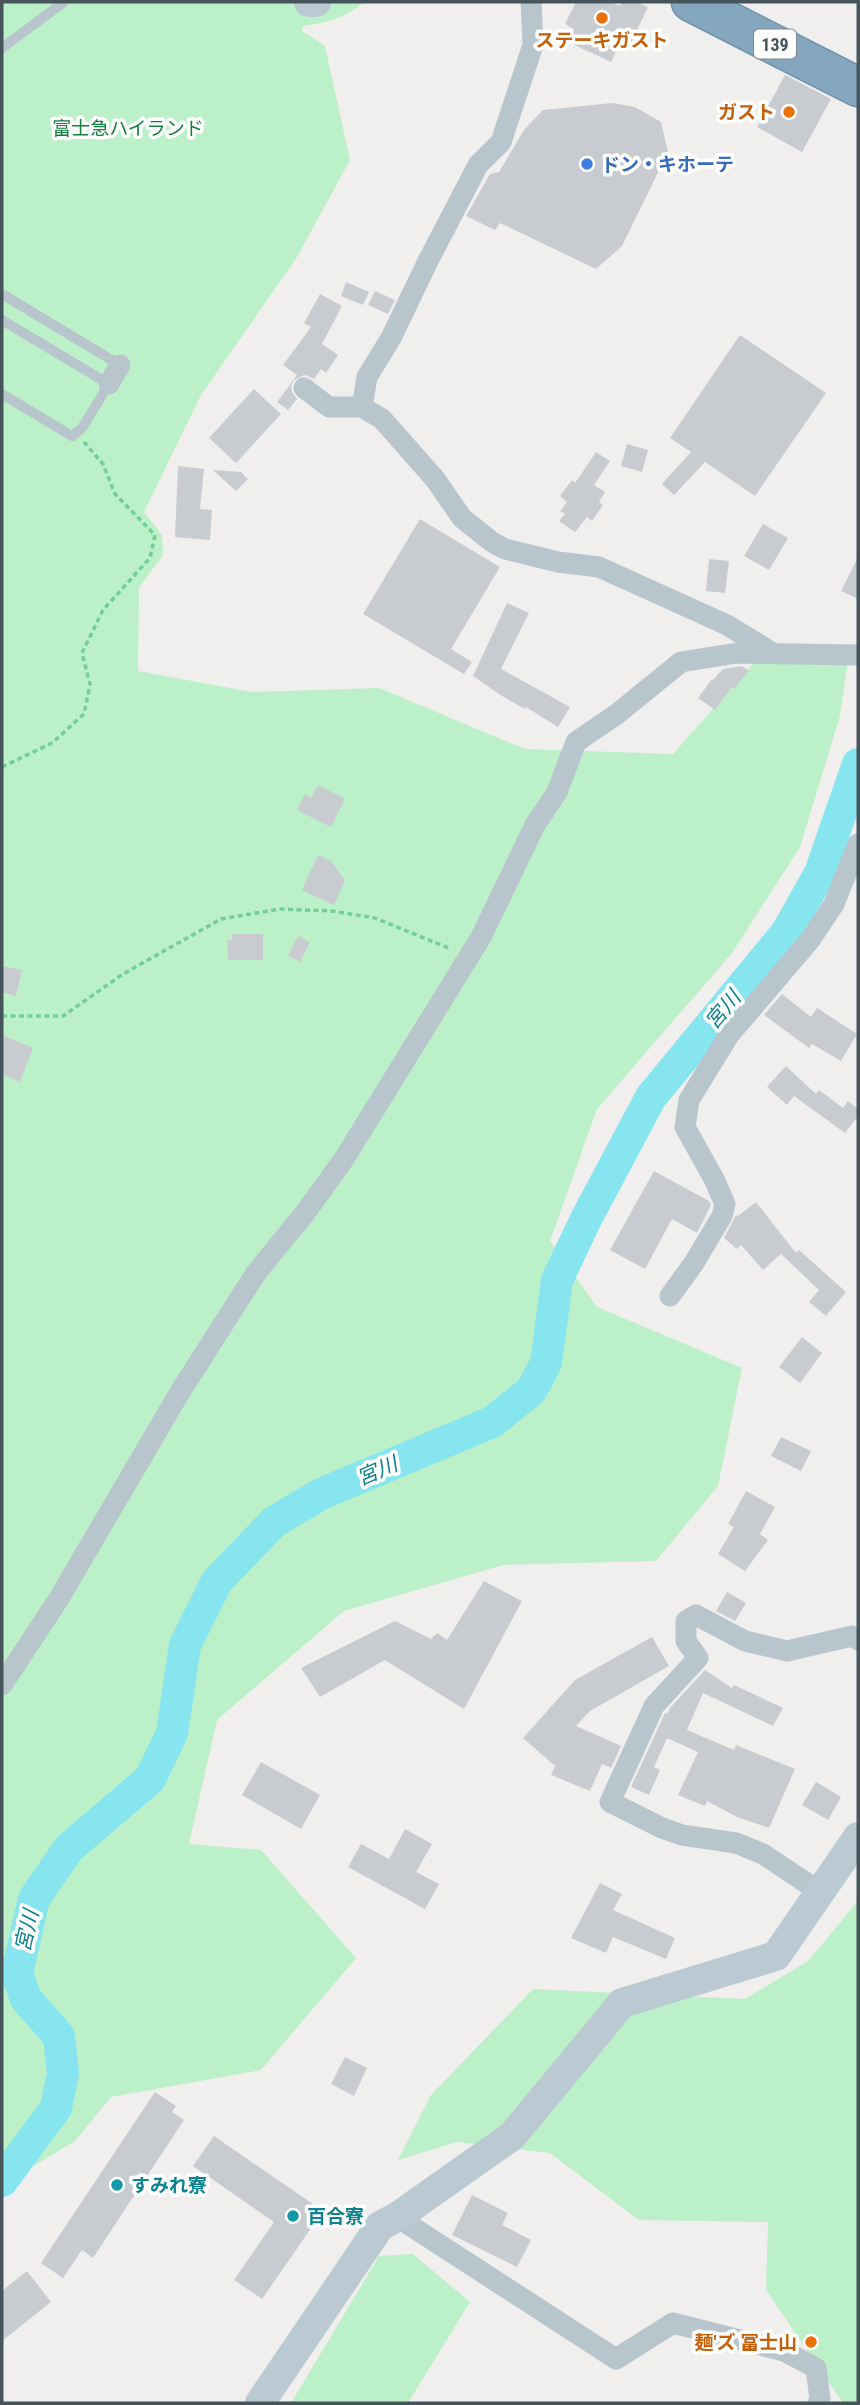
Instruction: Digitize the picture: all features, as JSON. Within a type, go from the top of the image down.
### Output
[{"type":"highway","name":"139","points":[[691,2],[858,87]]},
{"type":"highway","name":"139","points":[[734,4],[858,70]]},
{"type":"street","points":[[309,2],[316,2]]},
{"type":"street","points":[[362,407],[368,377],[391,338],[478,165],[501,142],[533,45],[531,2]]},
{"type":"street","points":[[109,384],[120,365]]},
{"type":"street","points":[[304,388],[329,407],[362,407],[382,419],[435,479],[462,518],[492,542],[505,549],[558,562],[599,567],[727,625],[773,654]]},
{"type":"street","points":[[2,1685],[58,1600],[180,1392],[242,1294],[344,1158],[481,937],[535,825],[557,792],[576,742],[617,714],[681,662],[737,653],[858,655]]},
{"type":"street","points":[[670,1296],[694,1263],[722,1216],[725,1204],[685,1127],[689,1100],[729,1035],[810,940],[834,904],[858,844]]},
{"type":"street","points":[[820,1892],[763,1854],[736,1843],[682,1835],[610,1802],[654,1706],[698,1658],[686,1641],[686,1621],[696,1615],[745,1641],[787,1651],[827,1644],[852,1636],[858,1640]]},
{"type":"street","points":[[260,2403],[380,2226],[397,2217],[512,2136],[622,2003],[776,1956],[858,1837]]},
{"type":"street","points":[[397,2217],[616,2359],[673,2323],[784,2351],[816,2368],[820,2399],[818,2403]]},
{"type":"lane","points":[[2,48],[64,2]]},
{"type":"lane","points":[[2,295],[120,365]]},
{"type":"lane","points":[[2,320],[109,384],[82,428],[72,436],[2,394]]},
{"type":"path","points":[[2,767],[52,743],[84,714],[90,684],[82,653],[103,610],[150,558],[155,535],[115,494],[103,464],[76,432]]},
{"type":"path","points":[[2,1016],[63,1016],[123,974],[221,919],[280,909],[332,911],[375,918],[469,956]]},
{"type":"green space","name":"富士急ハイランド","points":[[2,2],[364,2],[335,19],[303,26],[302,31],[325,46],[350,160],[297,257],[201,395],[144,512],[162,535],[163,555],[139,588],[138,671],[252,692],[379,688],[525,749],[673,754],[767,648],[850,646],[840,716],[800,847],[732,953],[597,1109],[550,1241],[597,1307],[742,1368],[718,1486],[656,1561],[503,1565],[344,1611],[217,1720],[189,1844],[261,1850],[356,1958],[261,2070],[111,2097],[75,2141],[2,2185]]},
{"type":"green space","points":[[858,1901],[858,2403],[843,2403],[766,2290],[768,2222],[639,2220],[550,2153],[457,2142],[398,2160],[431,2095],[533,1989],[745,1999],[808,1961]]},
{"type":"green space","points":[[413,2254],[470,2302],[408,2403],[291,2403],[379,2256]]},
{"type":"building","points":[[576,2],[610,2],[620,6],[622,2],[637,2],[648,7],[629,47],[620,43],[611,62],[568,42],[574,29],[565,24]]},
{"type":"building","points":[[785,75],[831,99],[802,152],[757,127]]},
{"type":"building","points":[[612,103],[635,107],[661,122],[668,152],[622,246],[596,269],[500,223],[495,230],[466,216],[490,174],[499,172],[524,130],[543,110]]},
{"type":"building","points":[[346,282],[369,292],[363,305],[341,296]]},
{"type":"building","points":[[375,291],[395,300],[388,314],[368,305]]},
{"type":"building","points":[[320,294],[342,306],[322,344],[338,355],[326,373],[321,369],[314,379],[305,375],[294,380],[291,386],[297,399],[288,410],[277,402],[297,375],[283,365],[311,327],[304,323]]},
{"type":"building","points":[[740,335],[826,393],[755,496],[705,462],[674,495],[662,484],[691,452],[670,438]]},
{"type":"building","points":[[254,389],[281,414],[236,463],[209,438]]},
{"type":"building","points":[[627,444],[648,450],[642,472],[621,466]]},
{"type":"building","points":[[596,452],[610,461],[594,485],[605,492],[599,502],[603,505],[592,521],[587,517],[575,532],[559,521],[565,514],[560,511],[567,502],[560,496],[572,480],[575,483]]},
{"type":"building","points":[[178,466],[204,469],[200,509],[212,510],[210,540],[175,537]]},
{"type":"building","points":[[213,470],[241,472],[248,479],[236,491]]},
{"type":"building","points":[[420,519],[500,567],[451,649],[472,662],[464,674],[363,614]]},
{"type":"building","points":[[763,524],[788,538],[769,570],[744,556]]},
{"type":"building","points":[[858,557],[858,599],[841,591]]},
{"type":"building","points":[[709,559],[729,561],[725,593],[706,591]]},
{"type":"building","points":[[507,603],[529,613],[501,669],[570,707],[558,727],[502,696],[473,676]]},
{"type":"building","points":[[742,666],[749,671],[734,689],[732,687],[715,710],[698,698],[723,669]]},
{"type":"building","points":[[318,785],[345,799],[331,827],[297,810],[305,794],[311,798]]},
{"type":"building","points":[[318,855],[331,861],[345,880],[334,905],[302,890]]},
{"type":"building","points":[[232,934],[263,934],[263,960],[228,960],[227,940],[232,940]]},
{"type":"building","points":[[298,936],[310,942],[300,962],[288,956]]},
{"type":"building","points":[[2,966],[22,970],[16,996],[2,992]]},
{"type":"building","points":[[782,994],[811,1017],[817,1008],[857,1034],[841,1061],[812,1044],[809,1048],[764,1015]]},
{"type":"building","points":[[2,1035],[33,1048],[20,1082],[2,1074]]},
{"type":"building","points":[[786,1066],[816,1094],[819,1090],[843,1108],[848,1101],[858,1109],[858,1116],[845,1133],[794,1096],[787,1105],[767,1087]]},
{"type":"building","points":[[654,1171],[709,1201],[711,1205],[697,1233],[672,1219],[645,1269],[610,1250]]},
{"type":"building","points":[[756,1202],[796,1253],[799,1250],[846,1292],[826,1316],[809,1302],[819,1290],[781,1254],[763,1270],[741,1245],[737,1249],[724,1238],[736,1215]]},
{"type":"building","points":[[802,1337],[822,1353],[800,1383],[779,1367]]},
{"type":"building","points":[[781,1437],[811,1451],[801,1471],[771,1456]]},
{"type":"building","points":[[746,1491],[775,1507],[760,1534],[768,1540],[745,1571],[718,1554],[734,1527],[728,1524]]},
{"type":"building","points":[[484,1581],[522,1601],[464,1709],[385,1660],[320,1697],[301,1668],[395,1621],[431,1639],[437,1633],[447,1640]]},
{"type":"building","points":[[727,1592],[746,1603],[735,1621],[716,1611]]},
{"type":"building","points":[[652,1637],[669,1666],[590,1711],[576,1726],[621,1746],[611,1768],[602,1764],[590,1791],[551,1775],[555,1766],[523,1738],[575,1680]]},
{"type":"building","points":[[705,1670],[732,1688],[734,1685],[783,1708],[773,1726],[703,1693],[687,1730],[734,1750],[736,1745],[795,1769],[769,1828],[737,1817],[707,1801],[705,1806],[678,1795],[698,1752],[667,1738],[654,1767],[660,1770],[649,1795],[631,1787],[665,1713],[667,1714]]},
{"type":"building","points":[[261,1762],[320,1795],[301,1829],[242,1795]]},
{"type":"building","points":[[816,1782],[841,1797],[828,1820],[802,1805]]},
{"type":"building","points":[[405,1829],[432,1844],[416,1872],[439,1884],[425,1909],[348,1867],[361,1844],[389,1859]]},
{"type":"building","points":[[600,1883],[622,1894],[613,1910],[675,1938],[666,1959],[613,1937],[606,1953],[571,1938]]},
{"type":"building","points":[[345,2057],[367,2068],[354,2096],[331,2084]]},
{"type":"building","name":"すみれ寮","points":[[155,2092],[176,2106],[172,2112],[184,2120],[93,2258],[82,2250],[63,2278],[41,2263]]},
{"type":"building","name":"百合寮","points":[[214,2136],[323,2211],[262,2299],[234,2280],[274,2222],[193,2166]]},
{"type":"building","points":[[472,2195],[508,2213],[502,2225],[531,2240],[517,2267],[452,2235]]},
{"type":"building","points":[[27,2271],[51,2302],[2,2341],[2,2291]]},
{"type":"waterway","name":"宮川","points":[[2,2181],[56,2108],[63,2073],[59,2036],[26,1999],[17,1973],[34,1899],[69,1848],[150,1779],[172,1733],[185,1645],[217,1581],[274,1522],[321,1494],[492,1422],[531,1391],[546,1363],[557,1280],[586,1219],[651,1097],[787,932],[820,873],[858,764]]},
{"type":"place","name":"ステーキガスト","points":[[602,18]]},
{"type":"place","name":"ガスト","points":[[789,112]]},
{"type":"place","name":"ドン・キホーテ","points":[[587,164]]},
{"type":"place","name":"すみれ寮","points":[[117,2185]]},
{"type":"place","name":"百合寮","points":[[293,2216]]},
{"type":"place","name":"麺'ズ 冨士山","points":[[811,2342]]}]
